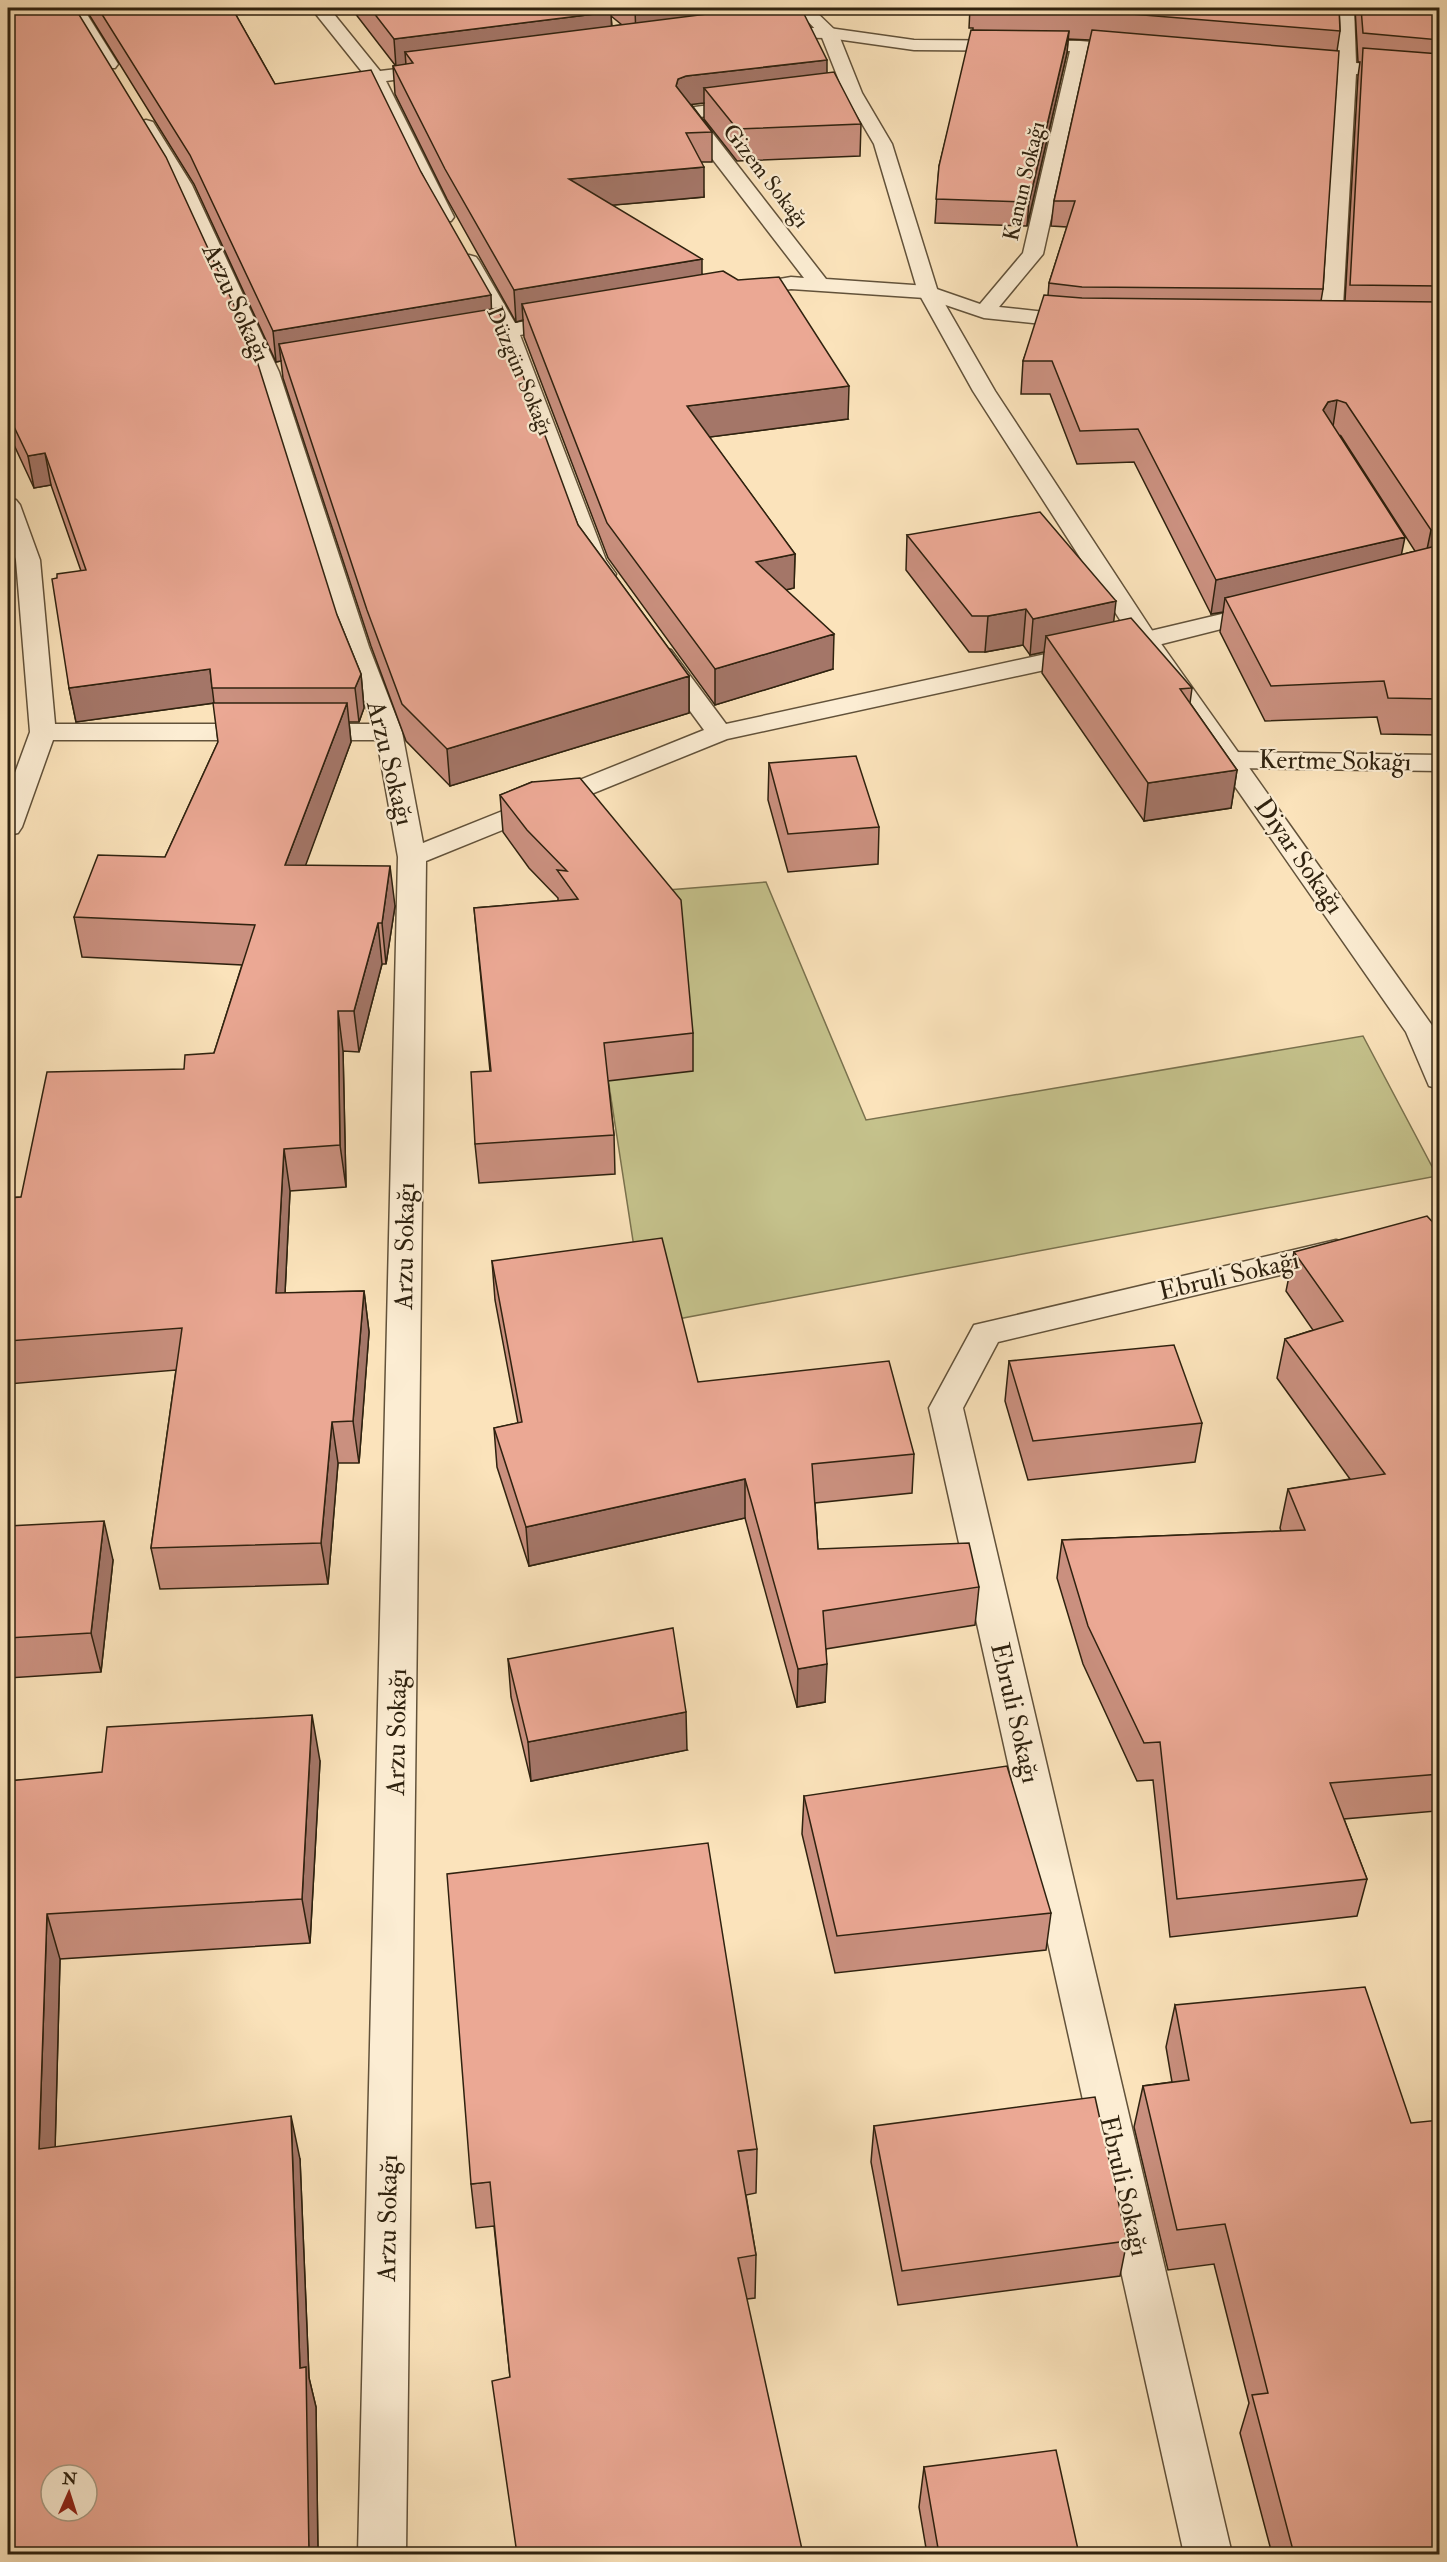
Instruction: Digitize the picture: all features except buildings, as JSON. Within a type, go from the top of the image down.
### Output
[{"type":"street","name":"Arzu Sokağı","points":[[75,8],[182,185],[279,370],[356,647],[389,732],[412,857],[382,2554]]},
{"type":"street","name":"Düzgün Sokağı","points":[[321,8],[375,77],[455,236],[508,330],[594,560],[615,589]]},
{"type":"street","points":[[803,8],[829,33]]},
{"type":"street","points":[[1331,324],[1347,67],[1345,8]]},
{"type":"street","points":[[758,33],[829,33],[914,45],[1080,46],[1149,52]]},
{"type":"street","name":"Diyar Sokağı","points":[[829,33],[853,93],[883,144],[928,292],[984,391],[1146,640],[1430,1031],[1440,1079]]},
{"type":"street","name":"Kanun Sokağı","points":[[984,312],[1033,254],[1080,46]]},
{"type":"street","points":[[1277,62],[1440,76]]},
{"type":"street","points":[[375,77],[457,67]]},
{"type":"street","points":[[829,96],[853,93]]},
{"type":"street","name":"Gizem Sokağı","points":[[770,103],[687,113],[820,285]]},
{"type":"street","points":[[720,295],[791,283],[928,292],[984,312],[1079,322],[1102,322]]},
{"type":"street","points":[[439,342],[591,317]]},
{"type":"street","points":[[1308,324],[1353,324]]},
{"type":"street","points":[[8,505],[28,560],[43,732],[8,827]]},
{"type":"street","points":[[412,857],[719,733],[1146,640],[1292,604]]},
{"type":"street","points":[[650,637],[719,733]]},
{"type":"street","points":[[43,732],[389,732]]},
{"type":"street","name":"Kertme Sokağı","points":[[1231,760],[1440,763]]},
{"type":"street","name":"Ebruli Sokağı","points":[[1208,2554],[946,1408],[986,1333],[1370,1244]]},
{"type":"shaded area","points":[[766,882],[866,1120],[1363,1036],[1437,1176],[646,1325],[580,897]]}]
